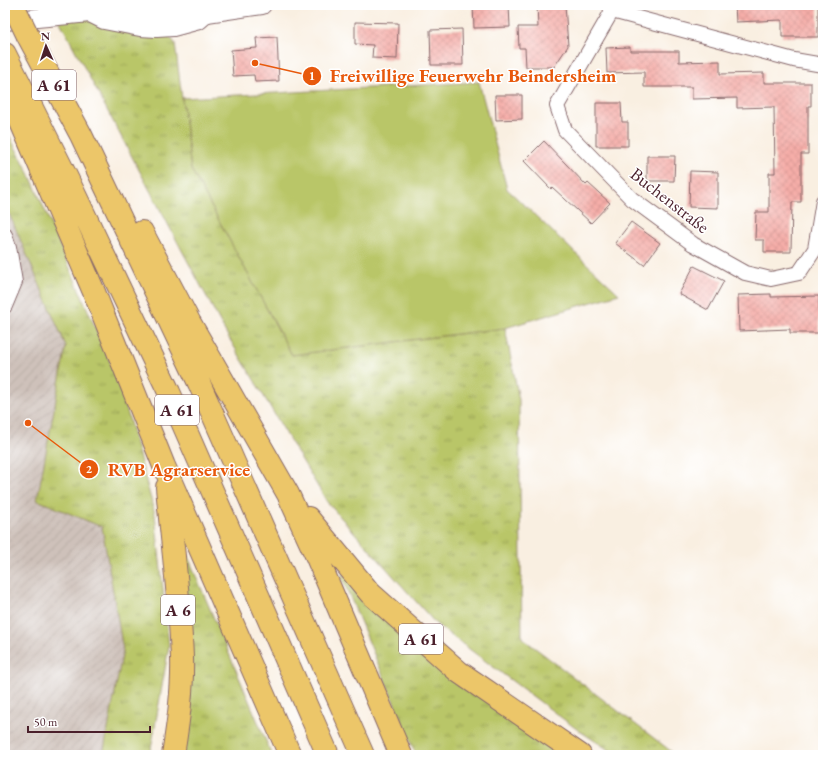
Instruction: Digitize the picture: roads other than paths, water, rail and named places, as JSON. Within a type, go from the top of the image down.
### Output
[{"type":"highway","name":"A 61","points":[[13,5],[81,135],[198,383],[363,755]]},
{"type":"highway","name":"A 61","points":[[9,62],[66,176],[169,392],[328,755]]},
{"type":"highway","points":[[9,62],[20,120],[94,292],[164,466],[290,755]]},
{"type":"highway","name":"A 61","points":[[81,135],[131,210],[190,323],[288,494],[316,555],[401,755]]},
{"type":"highway","name":"A 6","points":[[164,466],[175,564],[182,659],[179,717],[173,755]]},
{"type":"highway","name":"A 61","points":[[288,494],[370,593],[459,672],[580,755]]},
{"type":"street","points":[[5,21],[90,13],[104,20],[140,27],[157,28],[173,27],[199,20],[207,13],[262,5]]},
{"type":"street","points":[[611,8],[794,60],[823,65]]},
{"type":"street","name":"Buchenstraße","points":[[611,8],[557,106],[566,130],[632,199],[693,244],[745,273],[771,279],[799,273],[815,249],[823,201]]},
{"type":"street","points":[[5,235],[9,247],[15,282],[5,306]]},
{"type":"place","name":"Freiwillige Feuerwehr Beindersheim","points":[[255,63]]},
{"type":"place","name":"RVB Agrarservice","points":[[28,423]]}]
